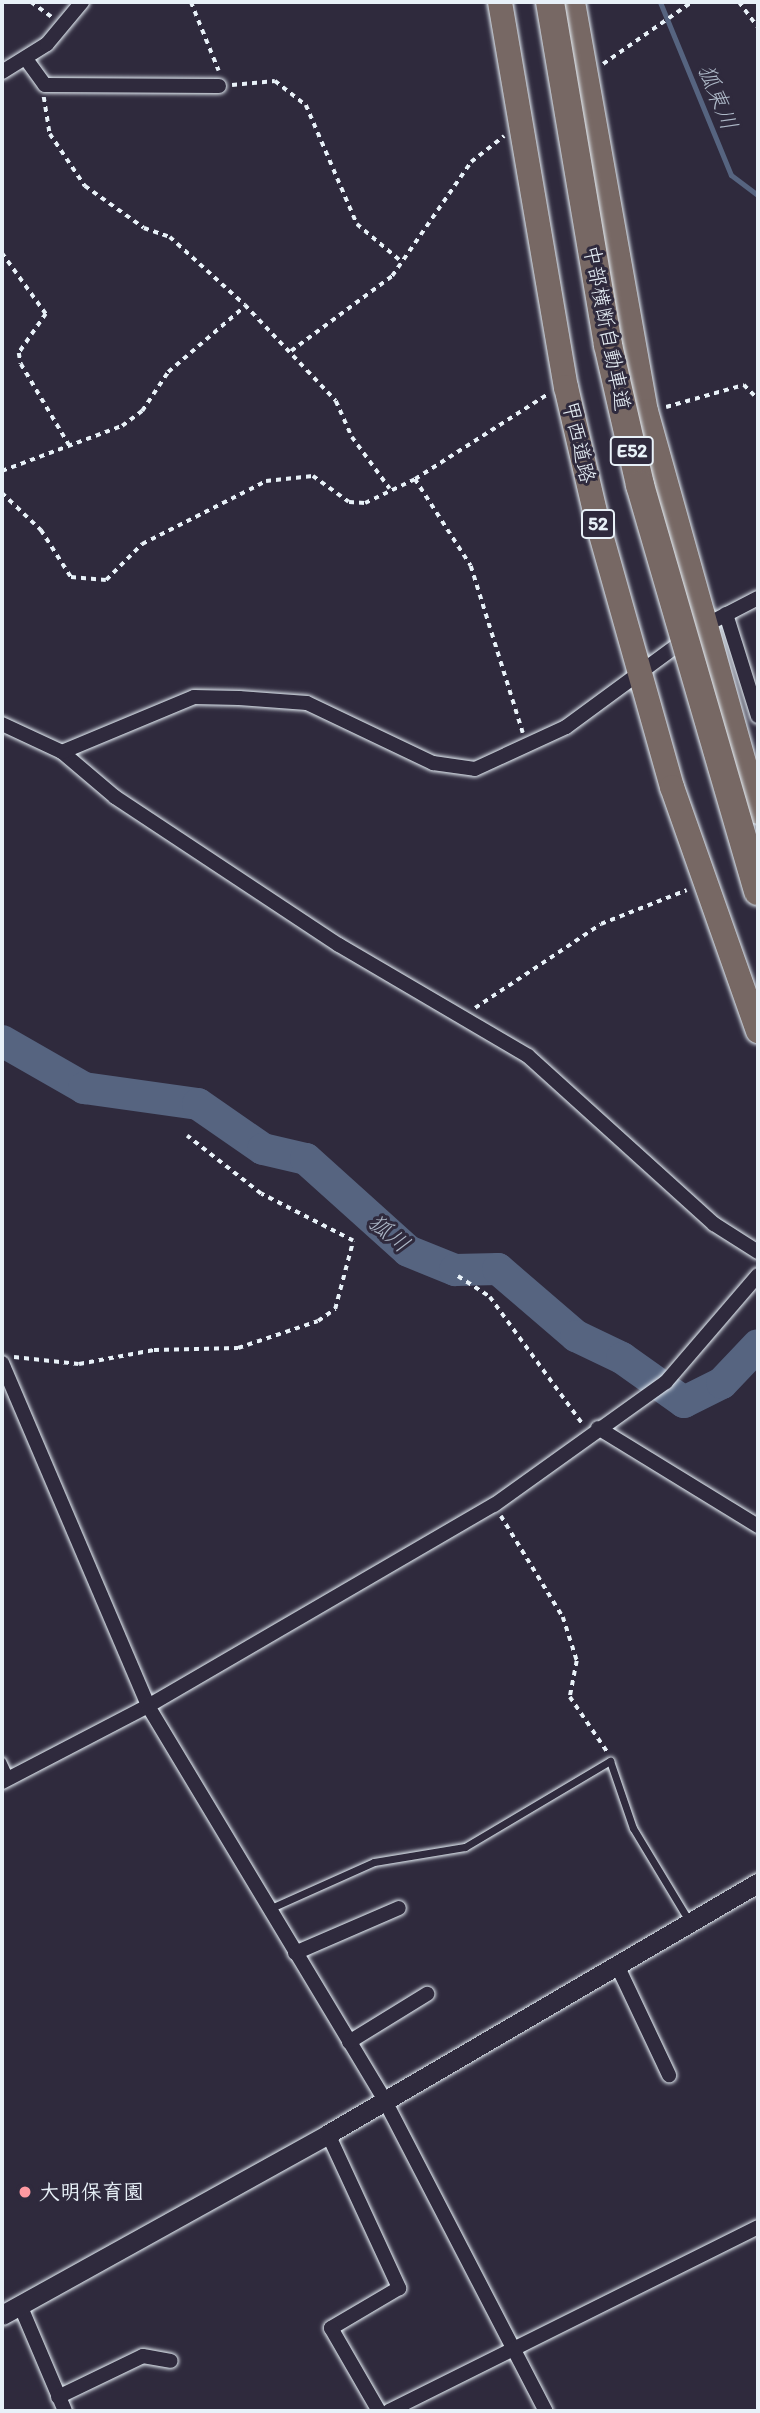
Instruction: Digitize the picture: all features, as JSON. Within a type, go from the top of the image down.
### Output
[{"type":"highway","name":"甲西道路","points":[[500,2],[566,387],[637,674],[705,884],[758,1031]]},
{"type":"highway","name":"中部横断自動車道","points":[[550,2],[608,345],[640,485],[758,891]]},
{"type":"highway","points":[[573,2],[646,411],[702,627],[758,812]]},
{"type":"street","points":[[2,72],[26,59],[65,27],[82,2]]},
{"type":"street","points":[[26,59],[45,85],[219,86]]},
{"type":"street","points":[[62,752],[194,697],[307,704],[456,770],[494,763],[566,727],[702,627],[758,598]]},
{"type":"street","points":[[726,614],[758,716]]},
{"type":"street","points":[[2,724],[62,752],[115,797],[339,945],[464,1015],[528,1056],[714,1224],[758,1252]]},
{"type":"street","points":[[6,1780],[148,1706],[494,1505],[666,1382],[758,1275]]},
{"type":"street","points":[[2,1363],[148,1706],[385,2101],[545,2411]]},
{"type":"street","points":[[594,1431],[758,1526]]},
{"type":"street","points":[[2,2315],[328,2134],[758,1883]]},
{"type":"street","points":[[295,1953],[399,1908]]},
{"type":"street","points":[[617,1965],[669,2076]]},
{"type":"street","points":[[349,2042],[427,1994]]},
{"type":"street","points":[[328,2134],[399,2288],[331,2328],[379,2411]]},
{"type":"street","points":[[389,2411],[758,2227]]},
{"type":"street","points":[[20,2305],[65,2411]]},
{"type":"street","points":[[58,2397],[144,2356],[171,2361]]},
{"type":"lane","points":[[2,1761],[6,1780]]},
{"type":"lane","points":[[269,1909],[374,1862],[465,1847],[610,1761],[633,1828],[689,1922]]},
{"type":"path","points":[[31,2],[65,27]]},
{"type":"path","points":[[191,2],[219,64],[219,86],[275,81],[291,91],[316,126],[357,224],[402,262]]},
{"type":"path","points":[[660,25],[684,11],[692,2]]},
{"type":"path","points":[[739,2],[758,27]]},
{"type":"path","points":[[45,85],[50,134],[85,186],[144,228],[170,237],[245,305],[336,401],[352,437],[391,490]]},
{"type":"path","points":[[291,351],[402,262],[471,162],[520,126]]},
{"type":"path","points":[[2,253],[46,314],[19,353],[20,364],[69,446]]},
{"type":"path","points":[[2,471],[122,426],[142,411],[168,372],[245,305]]},
{"type":"path","points":[[646,411],[744,385],[758,399]]},
{"type":"path","points":[[2,493],[41,530],[71,577],[106,580],[142,544],[266,481],[313,476],[349,502],[365,503],[415,479],[544,395],[566,387]]},
{"type":"path","points":[[415,479],[471,566],[528,746]]},
{"type":"path","points":[[464,1015],[601,924],[705,884]]},
{"type":"path","points":[[2,1355],[79,1364],[154,1350],[227,1350],[318,1321],[335,1309],[353,1241],[270,1200],[187,1136]]},
{"type":"path","points":[[458,1276],[490,1297],[594,1431]]},
{"type":"path","points":[[494,1505],[563,1617],[577,1661],[570,1697],[610,1761]]},
{"type":"waterway","name":"狐東川","points":[[660,2],[731,175],[758,195]]},
{"type":"waterway","name":"狐川","points":[[2,1041],[84,1088],[198,1104],[263,1149],[306,1159],[408,1251],[455,1270],[498,1269],[576,1336],[622,1358],[684,1402],[722,1383],[758,1345]]},
{"type":"place","name":"大明保育園","points":[[25,2192]]}]
